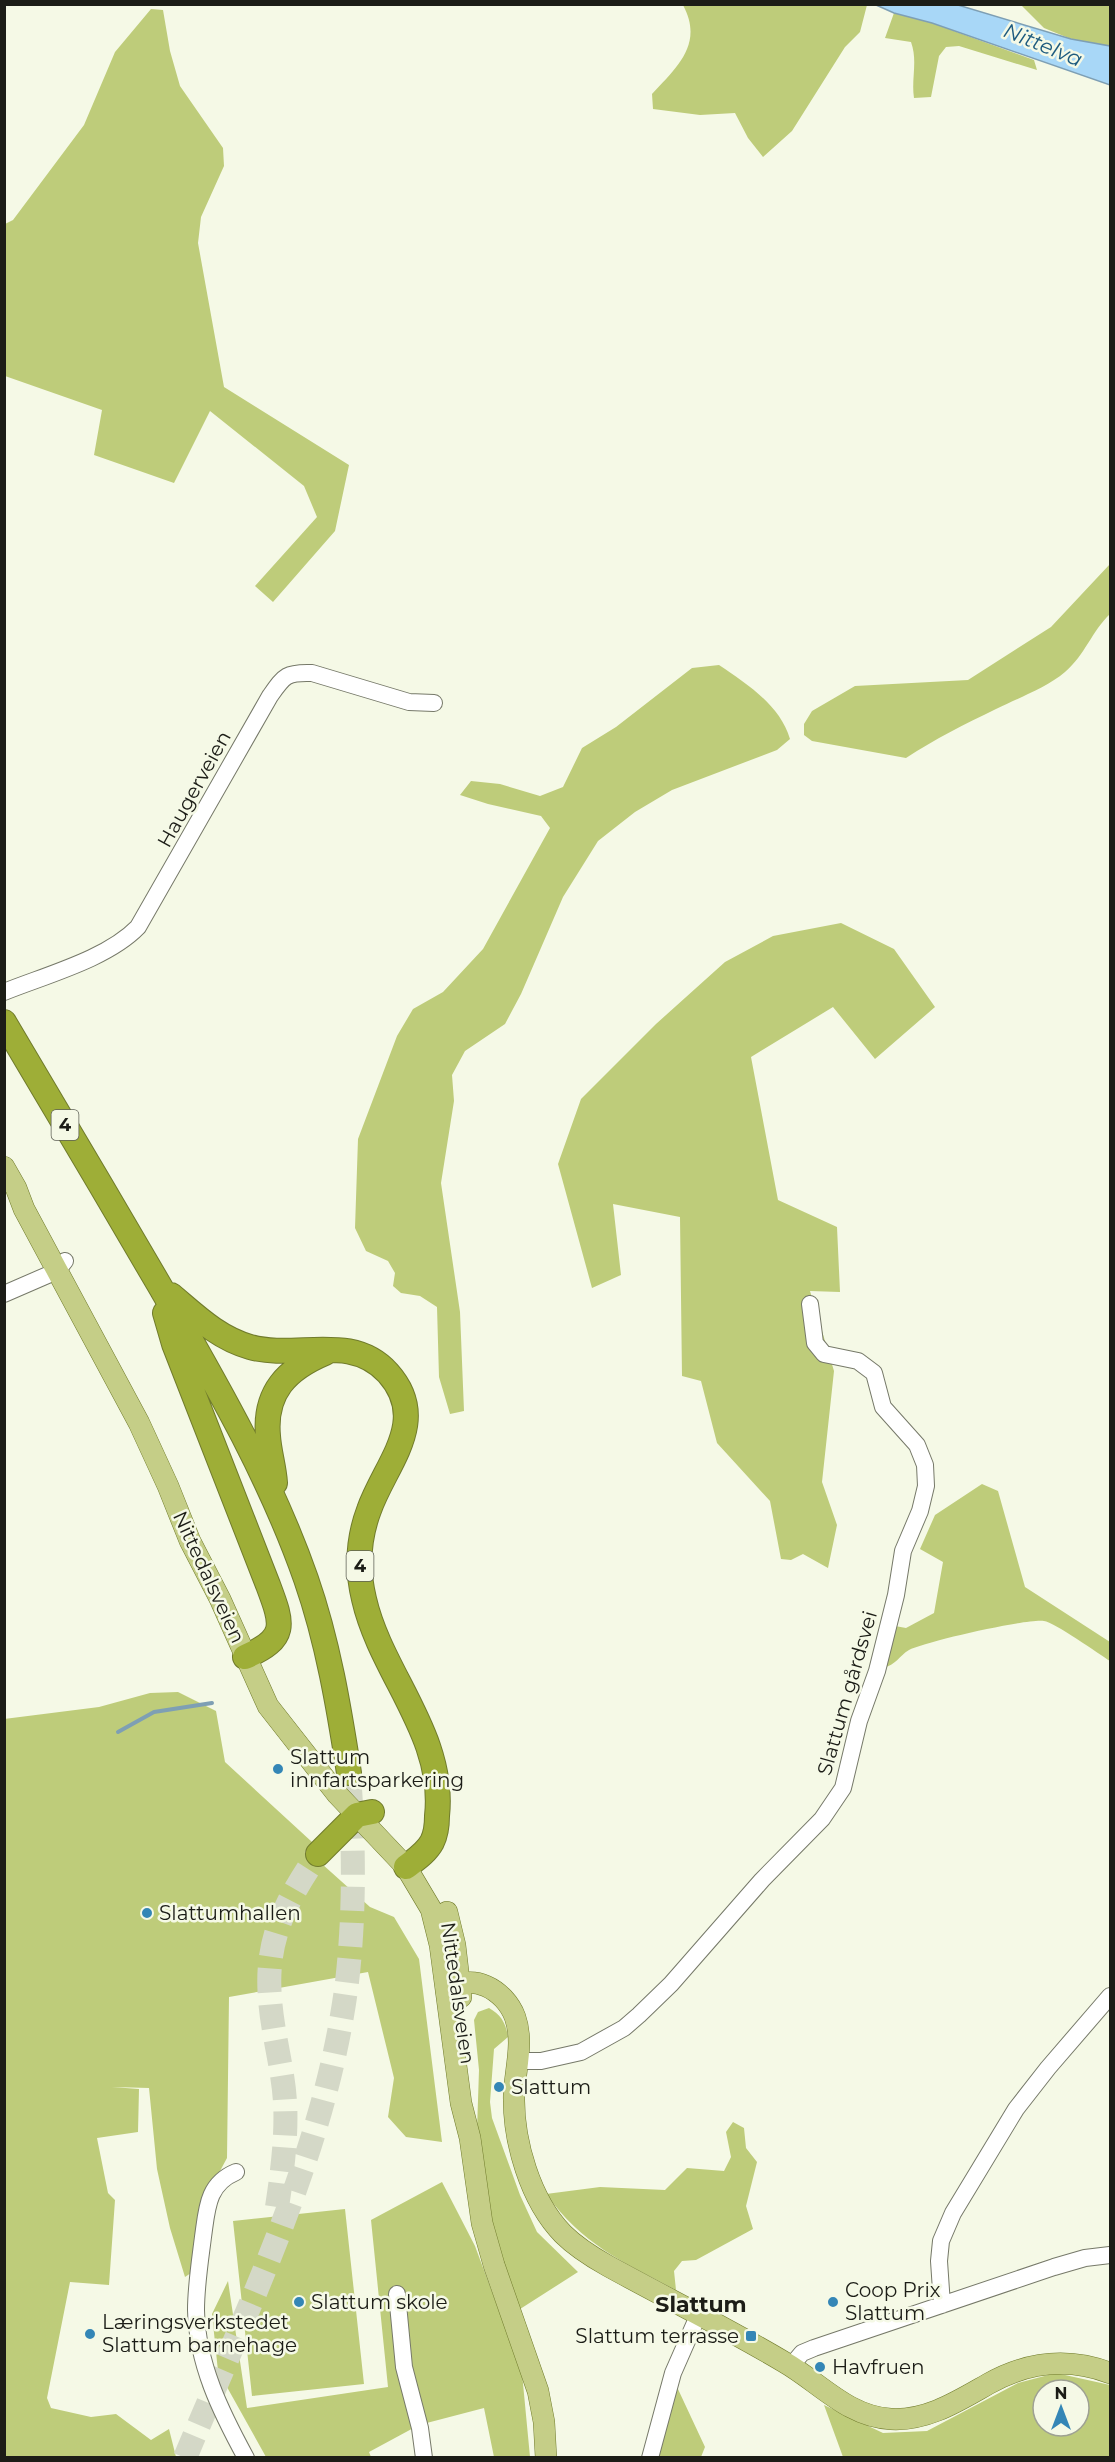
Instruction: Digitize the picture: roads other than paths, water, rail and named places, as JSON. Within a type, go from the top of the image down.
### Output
[{"type":"highway","name":"4","points":[[4,1022],[158,1284],[236,1422],[276,1503],[306,1581],[320,1626],[336,1695],[349,1773]]},
{"type":"highway","name":"4","points":[[158,1284],[212,1329],[242,1344],[274,1350],[332,1350],[357,1353],[377,1363],[394,1382],[404,1404],[403,1438],[368,1512],[361,1541],[360,1571],[370,1621],[428,1747],[437,1788],[437,1820],[410,1857]]},
{"type":"highway","name":"4","points":[[158,1284],[174,1344],[277,1610],[279,1625],[273,1642],[245,1657]]},
{"type":"highway","name":"4","points":[[276,1503],[268,1434],[273,1398],[281,1383],[297,1366],[332,1350]]},
{"type":"highway","points":[[318,1854],[364,1814]]},
{"type":"main road","name":"Nittedalsveien","points":[[4,1167],[16,1188],[24,1209],[59,1265],[107,1366],[121,1387],[163,1473],[190,1541],[216,1590],[245,1657],[275,1716],[311,1759],[345,1786],[364,1814],[410,1857],[433,1915],[440,1945],[456,1991],[461,2103],[470,2138],[487,2243],[538,2391],[544,2422],[546,2457]]},
{"type":"main road","points":[[456,1991],[504,2000],[511,2008],[517,2024],[514,2101],[518,2137],[533,2185],[550,2218],[565,2236],[592,2257],[791,2366],[853,2408],[870,2415],[890,2419],[918,2417],[938,2411],[990,2383],[1030,2366],[1071,2363],[1110,2373]]},
{"type":"street","name":"Haugerveien","points":[[4,992],[108,950],[127,938],[138,927],[270,696],[285,676],[295,672],[312,673],[409,702],[434,703]]},
{"type":"street","points":[[4,1294],[27,1283],[30,1276],[59,1265]]},
{"type":"street","name":"Slattum gårdsvei","points":[[517,2061],[541,2061],[581,2052],[624,2028],[671,1984],[762,1880],[822,1819],[843,1788],[859,1721],[877,1671],[896,1594],[903,1551],[922,1503],[926,1486],[925,1465],[917,1445],[883,1407],[874,1373],[858,1361],[824,1354],[815,1343],[810,1304]]},
{"type":"street","points":[[942,2306],[939,2261],[941,2241],[953,2212],[1016,2109],[1110,1996]]},
{"type":"street","points":[[236,2172],[225,2177],[211,2194],[204,2229],[196,2310],[202,2354],[214,2394],[246,2457]]},
{"type":"street","points":[[791,2366],[807,2350],[1054,2267],[1085,2258],[1110,2255]]},
{"type":"street","points":[[397,2294],[404,2367],[420,2428],[424,2457]]},
{"type":"street","points":[[650,2457],[673,2373],[698,2316]]},
{"type":"water","name":"Nittelva","points":[[876,5],[958,5],[1071,39],[1110,46],[1110,85],[932,23],[894,13]]},
{"type":"waterway","points":[[118,1732],[154,1712],[212,1703]]},
{"type":"tunnel","points":[[185,2458],[282,2225],[322,2105],[337,2044],[347,1982],[351,1930],[353,1851],[349,1773]]},
{"type":"tunnel","points":[[277,2207],[284,2154],[285,2102],[271,2011],[269,1977],[271,1957],[287,1905],[318,1854]]},
{"type":"place","name":"Slattum innfartsparkering","points":[[278,1769]]},
{"type":"place","name":"Slattumhallen","points":[[147,1913]]},
{"type":"place","name":"Slattum","points":[[499,2087]]},
{"type":"place","name":"Slattum skole","points":[[299,2302]]},
{"type":"place","name":"Coop Prix Slattum","points":[[833,2302]]},
{"type":"place","name":"Læringsverkstedet Slattum barnehage","points":[[90,2334]]},
{"type":"place","name":"Slattum terrasse","points":[[751,2336]]},
{"type":"place","name":"Havfruen","points":[[820,2367]]},
{"type":"district","name":"Slattum","points":[[701,2304]]}]
